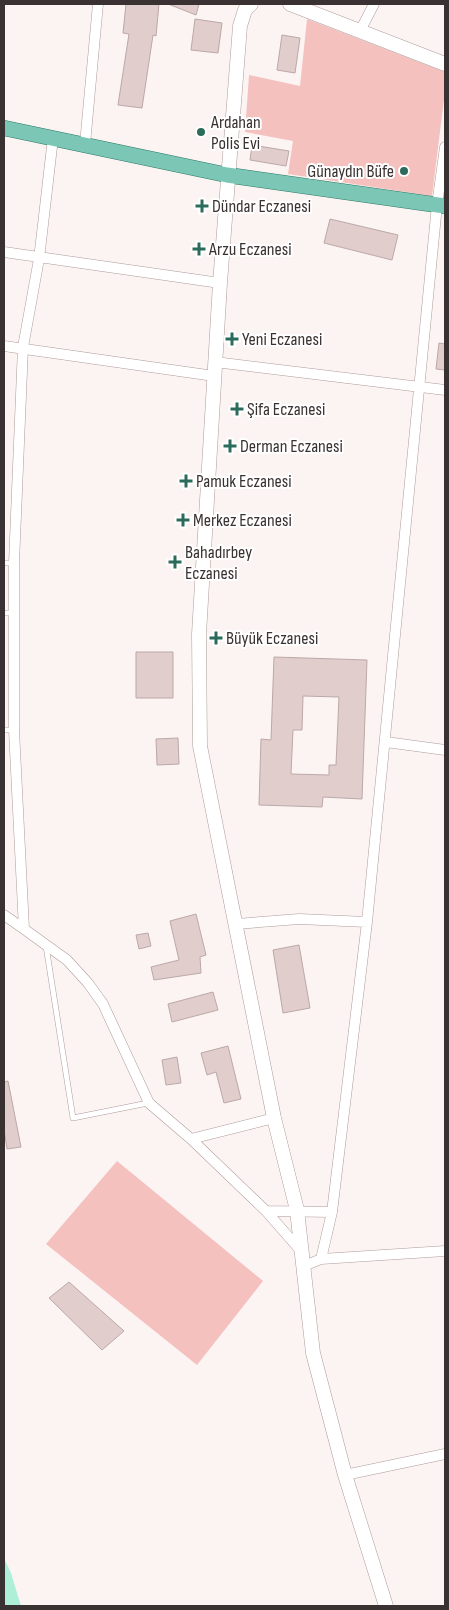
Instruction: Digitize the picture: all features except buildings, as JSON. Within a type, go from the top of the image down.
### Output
[{"type":"main road","points":[[251,4],[245,10],[240,26],[227,174],[198,634],[200,746],[274,1118],[297,1210],[313,1353],[345,1475],[386,1606]]},
{"type":"main road","points":[[290,4],[445,64]]},
{"type":"main road","points":[[4,128],[227,174],[441,206]]},
{"type":"street","points":[[85,144],[98,4]]},
{"type":"street","points":[[360,31],[374,4]]},
{"type":"street","points":[[24,929],[9,730],[9,563],[24,347],[39,259],[53,138]]},
{"type":"street","points":[[321,1259],[332,1212],[367,922],[420,385],[441,206],[445,147]]},
{"type":"street","points":[[4,252],[39,259],[220,283]]},
{"type":"street","points":[[4,346],[214,369],[420,385],[445,390]]},
{"type":"street","points":[[386,742],[445,750]]},
{"type":"street","points":[[4,915],[46,944],[88,982],[103,1004],[149,1103],[191,1139],[266,1211],[301,1251]]},
{"type":"street","points":[[236,924],[299,919],[367,922]]},
{"type":"street","points":[[191,1139],[274,1118]]},
{"type":"street","points":[[266,1211],[332,1212]]},
{"type":"street","points":[[304,1266],[321,1259],[445,1251]]},
{"type":"street","points":[[345,1475],[445,1454]]},
{"type":"lane","points":[[46,944],[72,1118],[149,1103]]},
{"type":"shaded area","points":[[307,19],[445,72],[445,91],[432,196],[288,174],[293,141],[245,132],[249,75],[300,86]]},
{"type":"shaded area","points":[[117,1161],[263,1281],[197,1365],[46,1244]]},
{"type":"shaded area","points":[[4,1558],[11,1573],[21,1606],[4,1606]]},
{"type":"place","name":"Ardahan Polis Evi","points":[[201,132]]},
{"type":"place","name":"Günaydın Büfe","points":[[404,171]]},
{"type":"place","name":"Dündar Eczanesi","points":[[202,206]]},
{"type":"place","name":"Arzu Eczanesi","points":[[199,249]]},
{"type":"place","name":"Yeni Eczanesi","points":[[232,339]]},
{"type":"place","name":"Şifa Eczanesi","points":[[237,409]]},
{"type":"place","name":"Derman Eczanesi","points":[[230,446]]},
{"type":"place","name":"Pamuk Eczanesi","points":[[186,481]]},
{"type":"place","name":"Merkez Eczanesi","points":[[183,520]]},
{"type":"place","name":"Bahadırbey Eczanesi","points":[[175,562]]},
{"type":"place","name":"Büyük Eczanesi","points":[[216,638]]}]
